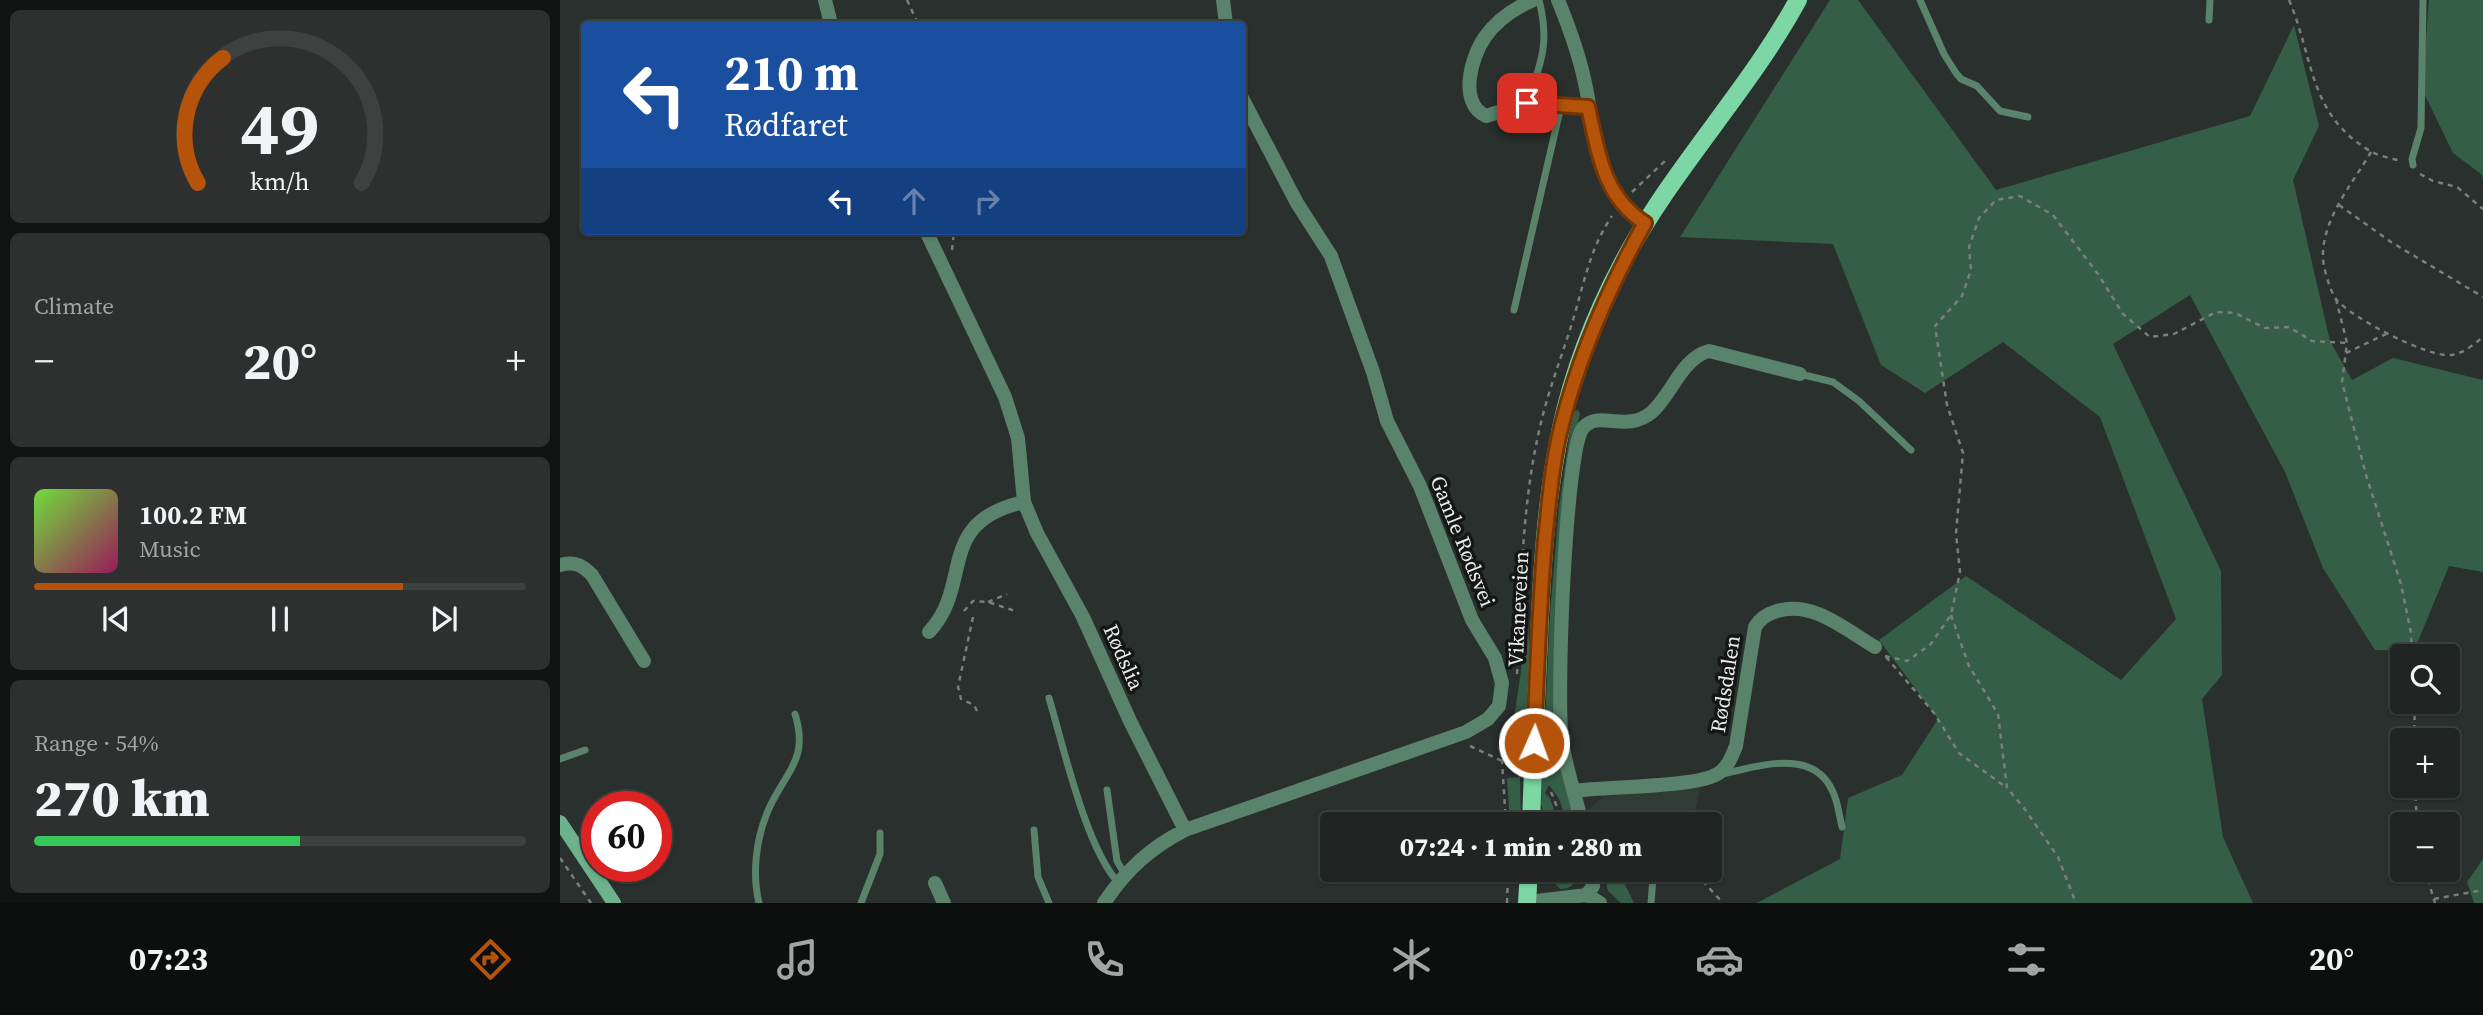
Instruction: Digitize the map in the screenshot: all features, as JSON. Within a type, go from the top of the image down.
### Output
[{"type":"main road","name":"Vikaneveien","points":[[1532,812],[1548,512],[1561,427],[1583,351],[1600,310],[1645,223],[1753,70],[1798,0]]},
{"type":"main road","points":[[560,821],[614,903]]},
{"type":"main road","points":[[1527,902],[1528,882]]},
{"type":"street","points":[[825,0],[830,21]]},
{"type":"street","points":[[1223,0],[1226,21]]},
{"type":"street","points":[[1533,0],[1506,17],[1485,36],[1479,48],[1469,89],[1472,103],[1486,116],[1527,103],[1588,107]]},
{"type":"street","points":[[1558,0],[1577,47],[1588,107],[1607,182],[1621,202],[1645,223]]},
{"type":"street","name":"Gamle Rødsvei","points":[[1104,903],[1121,878],[1150,850],[1185,830],[1453,737],[1477,726],[1494,713],[1501,694],[1495,658],[1472,620],[1420,486],[1387,421],[1373,372],[1331,256],[1297,203],[1246,106]]},
{"type":"street","name":"Rødslia","points":[[928,235],[1006,397],[1018,438],[1024,502],[1037,533],[1083,617],[1129,720],[1185,830]]},
{"type":"street","points":[[1579,812],[1563,749],[1560,718],[1570,492],[1576,446],[1582,430],[1597,419],[1627,423],[1641,419],[1667,395],[1696,356],[1709,351],[1800,374]]},
{"type":"street","points":[[929,632],[940,616],[962,550],[971,532],[986,515],[997,509],[1024,502]]},
{"type":"street","points":[[560,565],[576,563],[592,575],[644,661]]},
{"type":"street","name":"Rødsdalen","points":[[1718,774],[1731,758],[1736,746],[1755,627],[1763,617],[1783,609],[1814,612],[1880,652]]},
{"type":"street","points":[[1574,791],[1678,782],[1718,774]]},
{"type":"street","points":[[1587,895],[1593,882]]},
{"type":"street","points":[[935,883],[944,903]]},
{"type":"street","points":[[1527,902],[1587,895],[1600,903]]},
{"type":"lane","points":[[1527,103],[1544,52],[1545,37],[1539,0]]},
{"type":"lane","points":[[1920,0],[1944,54],[1961,79],[1977,86],[2000,111],[2028,117]]},
{"type":"lane","points":[[2209,20],[2210,0]]},
{"type":"lane","points":[[2413,165],[2412,159],[2421,128],[2423,0]]},
{"type":"lane","points":[[1514,310],[1561,106]]},
{"type":"lane","points":[[1800,374],[1833,382],[1879,418],[1911,450]]},
{"type":"lane","points":[[1049,698],[1090,829],[1105,864],[1121,878]]},
{"type":"lane","points":[[759,903],[755,884],[761,832],[768,811],[798,754],[800,731],[795,714]]},
{"type":"lane","points":[[560,759],[585,750]]},
{"type":"lane","points":[[1718,774],[1782,763],[1802,764],[1831,786],[1842,827]]},
{"type":"lane","points":[[1107,790],[1121,878]]},
{"type":"lane","points":[[1034,830],[1038,877],[1049,903]]},
{"type":"lane","points":[[860,903],[880,855],[880,833]]},
{"type":"lane","points":[[1651,903],[1653,882]]},
{"type":"path","points":[[907,0],[917,21]]},
{"type":"path","points":[[2289,0],[2297,19],[2316,90],[2338,126],[2371,152],[2413,165],[2424,178],[2457,187],[2483,209]]},
{"type":"path","points":[[2371,152],[2329,225],[2322,261],[2336,299],[2347,343],[2342,382],[2366,475],[2400,584],[2411,644]]},
{"type":"path","points":[[1880,652],[1907,662],[1930,645],[1951,615],[1960,572],[1956,533],[1963,453],[1947,405],[1935,326],[1962,296],[1971,270],[1969,247],[1979,218],[1996,200],[2020,196],[2053,215],[2098,274],[2123,314],[2150,337],[2174,334],[2216,312],[2235,313],[2264,328],[2289,327],[2312,341],[2347,343]]},
{"type":"path","points":[[2339,205],[2402,249],[2483,297]]},
{"type":"path","points":[[2336,299],[2386,334],[2436,354],[2452,355],[2483,337]]},
{"type":"path","points":[[2346,353],[2386,334]]},
{"type":"path","points":[[988,602],[1007,594]]},
{"type":"path","points":[[964,611],[973,601],[988,602],[1018,612]]},
{"type":"path","points":[[1951,615],[1969,666],[1998,714],[2007,788]]},
{"type":"path","points":[[973,617],[958,687],[961,699],[974,705],[977,711]]},
{"type":"path","points":[[1880,652],[1934,713],[1959,753],[2007,788],[2024,808],[2058,857],[2076,903]]},
{"type":"path","points":[[1453,737],[1519,773]]},
{"type":"path","points":[[1549,788],[1559,812]]},
{"type":"path","points":[[560,858],[592,903]]},
{"type":"path","points":[[1507,903],[1508,882]]},
{"type":"path","points":[[1704,882],[1723,903]]},
{"type":"path","points":[[2429,882],[2435,901],[2483,890]]},
{"type":"shaded area","points":[[1701,785],[1695,812],[1590,812],[1602,797]]},
{"type":"green space","points":[[1830,0],[1858,0],[1996,190],[2250,116],[2294,25],[2319,126],[2293,180],[2330,341],[2352,380],[2393,358],[2483,380],[2483,572],[2449,566],[2417,644],[2390,644],[2390,650],[2375,650],[2323,568],[2285,472],[2190,295],[2113,344],[2221,571],[2222,675],[2202,699],[2223,837],[2253,903],[1757,903],[1840,859],[1848,798],[1902,775],[1938,719],[1879,640],[1966,576],[2121,680],[2176,619],[2100,417],[2003,342],[1925,393],[1881,365],[1833,244],[1680,237]]},
{"type":"green space","points":[[2429,0],[2483,0],[2483,179],[2481,174],[2453,153],[2422,89]]},
{"type":"green space","points":[[1578,410],[1580,413],[1566,482],[1554,727],[1574,812],[1564,812],[1549,785],[1545,793],[1550,798],[1555,812],[1543,812],[1541,804],[1550,614],[1559,507],[1573,412]]},
{"type":"green space","points":[[1525,594],[1529,636],[1528,698],[1525,761],[1517,768],[1512,766],[1508,758],[1521,671]]},
{"type":"green space","points":[[1520,777],[1521,812],[1509,812],[1507,778]]},
{"type":"green space","points":[[2483,859],[2483,903],[2474,903],[2467,882]]},
{"type":"green space","points":[[1554,882],[1575,882],[1571,886],[1560,889]]},
{"type":"green space","points":[[1606,882],[1624,882],[1634,903],[1621,903],[1608,891]]},
{"type":"route","points":[[1527,103],[1588,107],[1607,182],[1629,212],[1645,223],[1621,265],[1583,351],[1561,427],[1543,566],[1534,743]]}]
